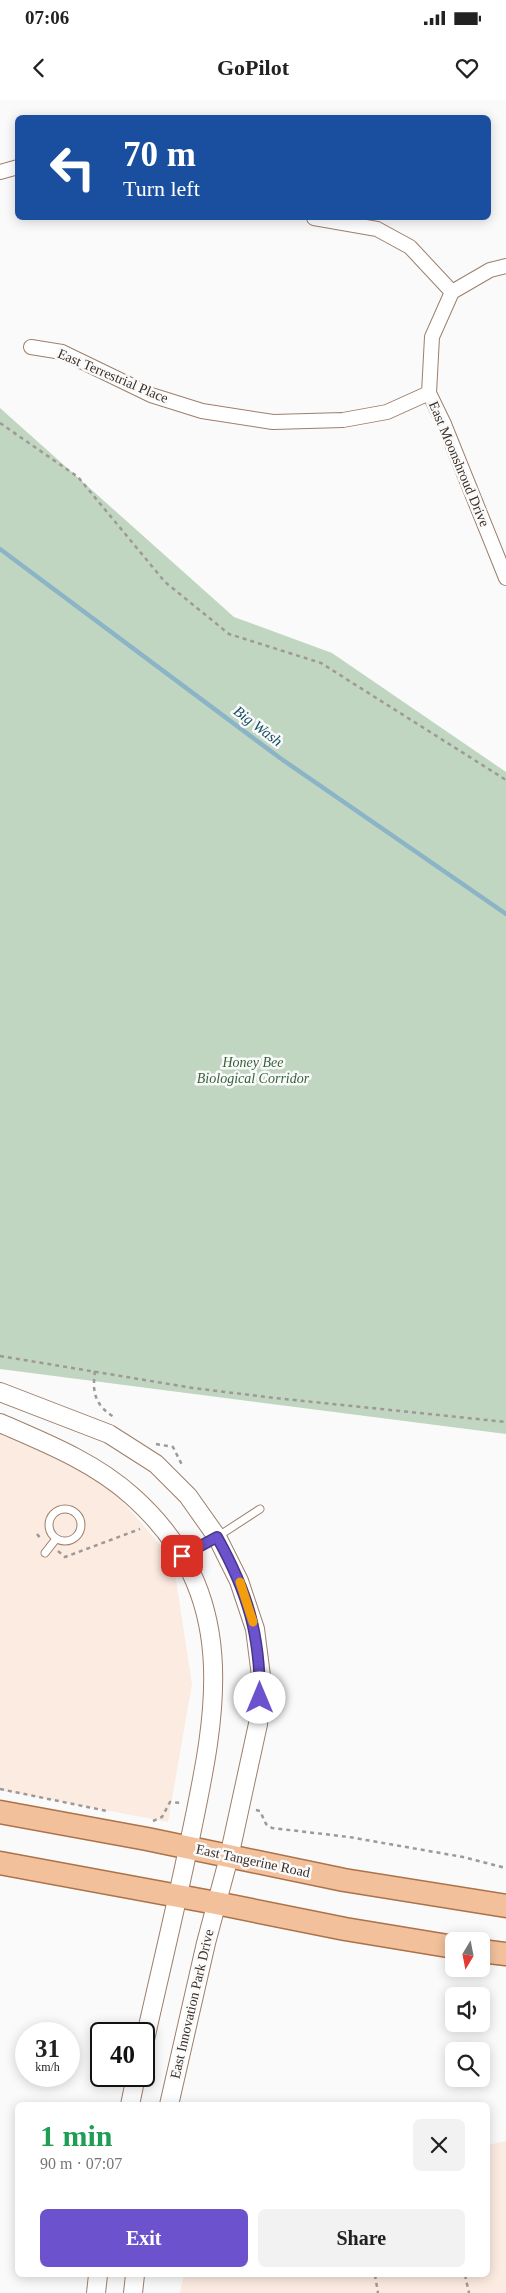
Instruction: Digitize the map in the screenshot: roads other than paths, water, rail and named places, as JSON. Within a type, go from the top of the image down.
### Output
[{"type":"main road","name":"East Tangerine Road","points":[[0,1812],[344,1880],[506,1906]]},
{"type":"main road","points":[[0,1863],[216,1902],[345,1929],[445,1946]]},
{"type":"main road","points":[[490,1952],[506,1954]]},
{"type":"street","points":[[0,172],[15,168]]},
{"type":"street","points":[[325,220],[377,229],[410,247],[452,292],[490,270],[506,266]]},
{"type":"street","name":"East Moonshroud Drive","points":[[452,292],[432,337],[429,393],[444,424],[506,578]]},
{"type":"street","name":"East Terrestrial Place","points":[[31,347],[62,352],[151,395],[202,411],[273,422],[343,420],[387,412],[429,393]]},
{"type":"street","name":"East Innovation Park Drive","points":[[0,1392],[84,1422],[109,1434],[156,1464],[188,1496],[217,1537],[248,1604],[259,1652],[260,1698],[258,1724],[229,1857],[216,1902],[169,2102]]},
{"type":"street","points":[[0,1423],[99,1471],[131,1495],[158,1523],[182,1556],[204,1607],[214,1657],[212,1715],[197,1805],[149,2022]]},
{"type":"street","points":[[131,2102],[134,2087]]},
{"type":"street","points":[[96,2293],[98,2277]]},
{"type":"street","points":[[133,2293],[135,2277]]},
{"type":"lane","points":[[182,1556],[217,1537],[260,1509]]},
{"type":"lane","points":[[61,1510],[75,1512],[82,1525],[76,1538],[62,1542],[56,1538],[51,1533],[50,1519],[61,1510]]},
{"type":"lane","points":[[45,1553],[56,1538]]},
{"type":"waterway","name":"Big Wash","points":[[0,549],[280,758],[506,914]]},
{"type":"park label","name":"Honey Bee Biological Corridor","points":[[253,1070]]}]
